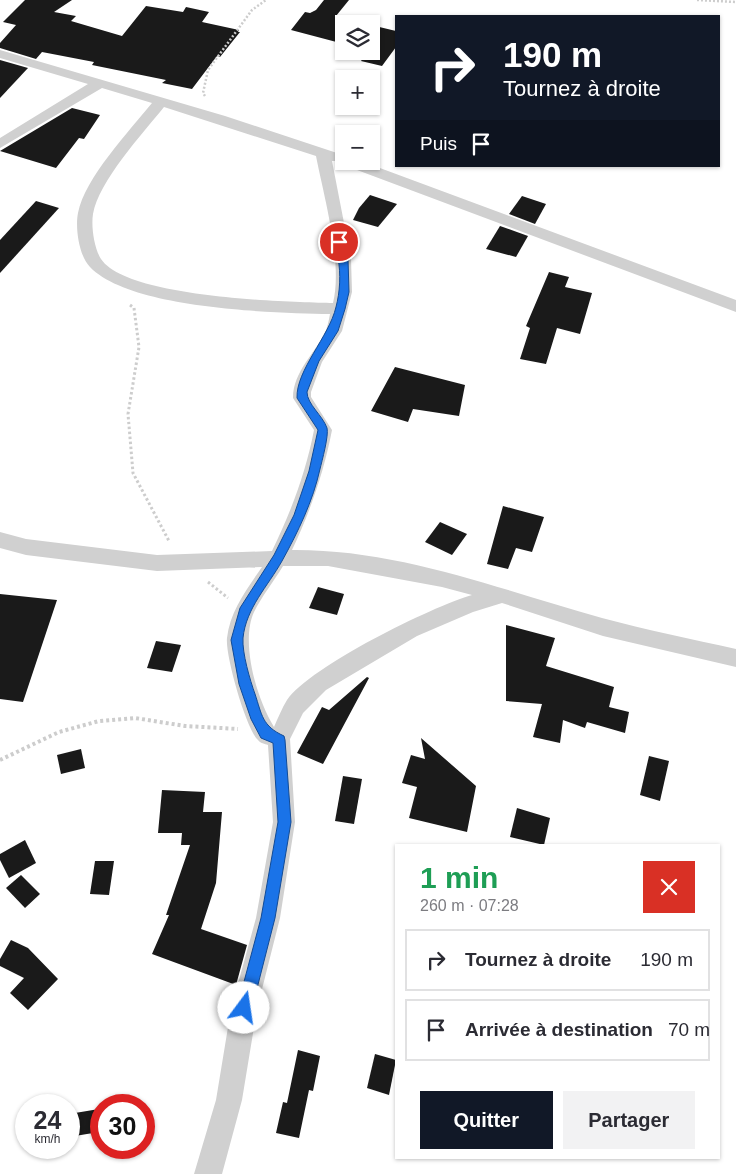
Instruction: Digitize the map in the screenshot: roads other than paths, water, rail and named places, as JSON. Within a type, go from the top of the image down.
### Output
[{"type":"street","points":[[0,54],[220,119],[335,157]]},
{"type":"street","points":[[0,144],[99,84]]},
{"type":"street","points":[[161,102],[113,162],[93,194],[85,213],[87,242],[95,264],[122,280],[162,292],[216,302],[275,307],[340,309]]},
{"type":"street","points":[[208,1174],[229,1100],[244,1008],[268,918],[284,822],[272,737],[257,719],[246,684],[237,640],[244,611],[278,558],[299,515],[312,480],[323,430],[314,413],[302,398],[304,382],[314,361],[334,331],[344,292],[343,259],[323,153]]},
{"type":"street","points":[[369,170],[736,306]]},
{"type":"street","points":[[0,540],[26,546],[148,562],[184,563],[278,558],[328,558],[442,579],[502,595],[603,627],[736,658]]},
{"type":"street","points":[[272,737],[295,706],[319,683],[410,630],[468,605],[502,595]]}]
